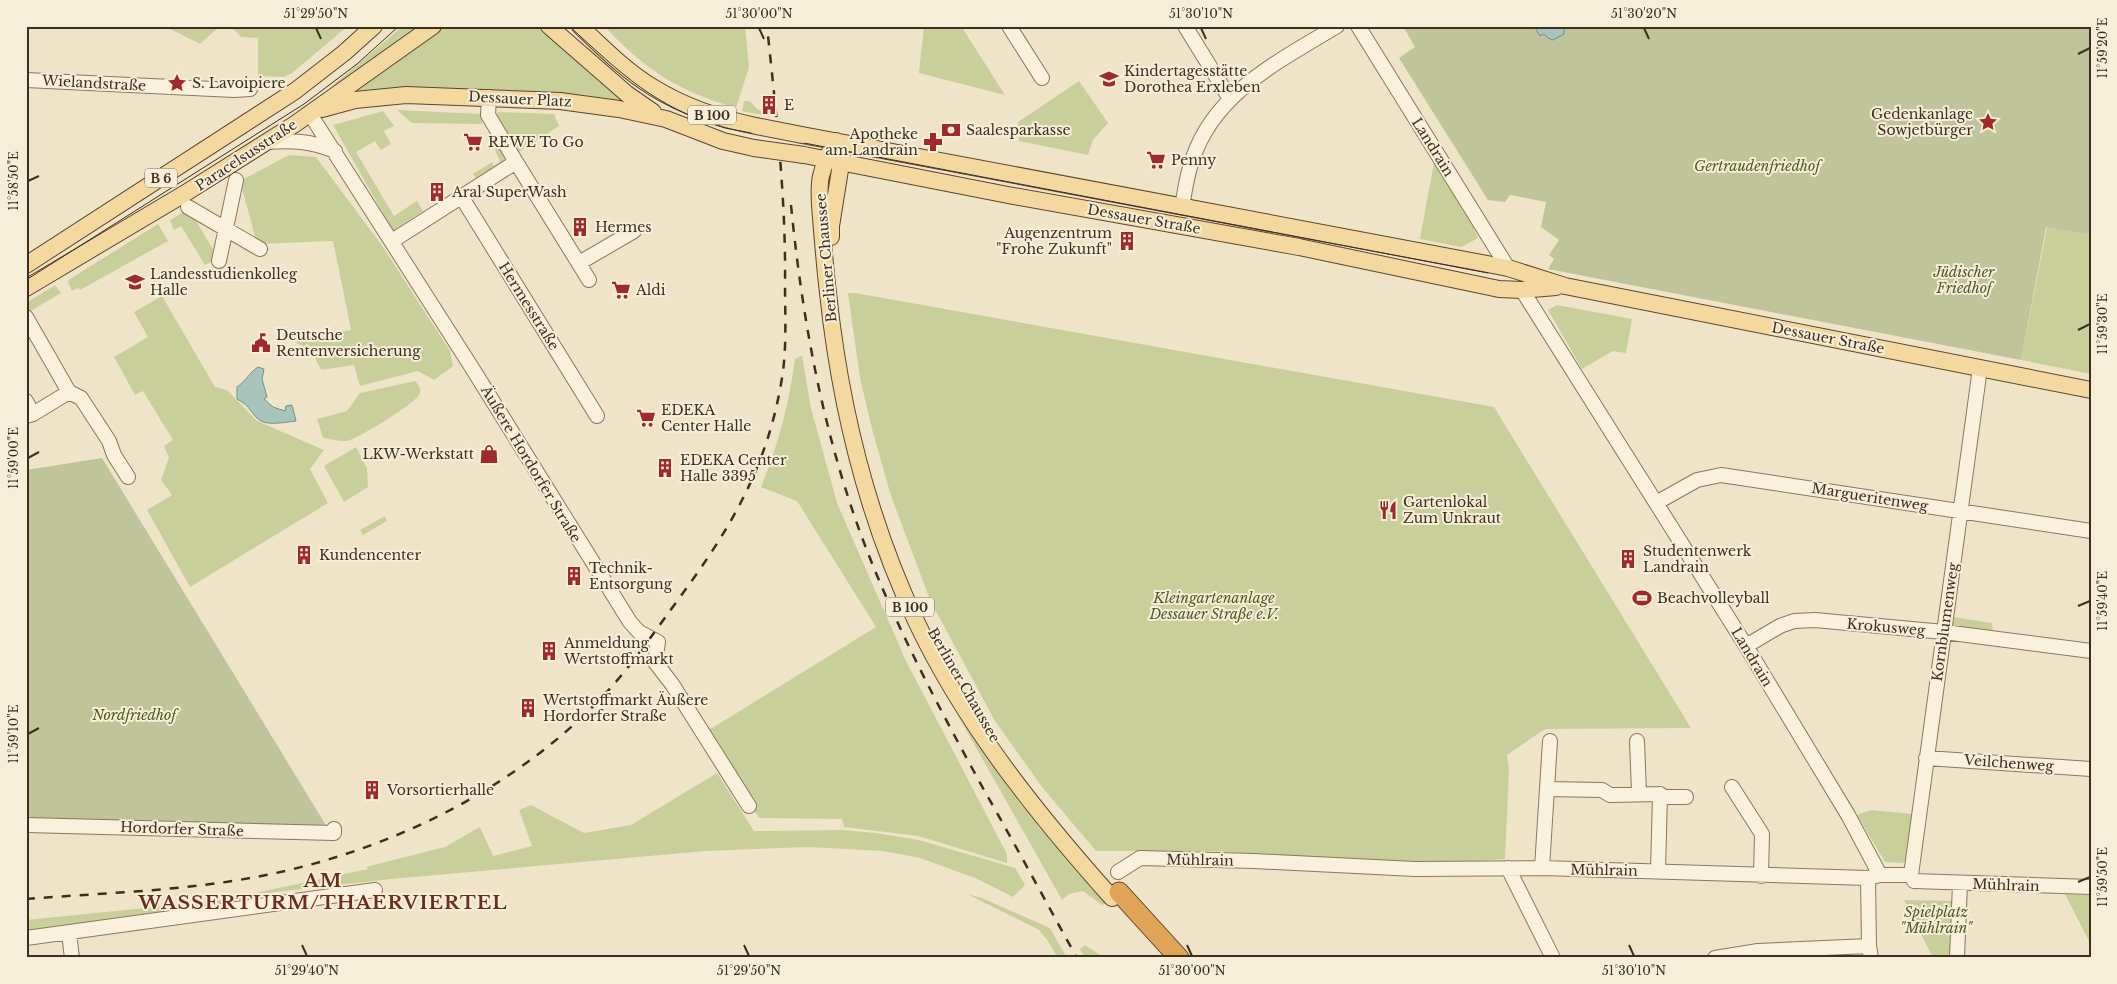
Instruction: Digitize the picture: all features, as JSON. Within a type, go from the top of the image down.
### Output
[{"type":"highway","name":"Berliner Chaussee","points":[[1116,895],[1168,958]]},
{"type":"highway","name":"Berliner Chaussee","points":[[1116,895],[1179,958]]},
{"type":"main road","name":"Paracelsusstraße","points":[[26,266],[295,91],[344,53],[374,26]]},
{"type":"main road","name":"Paracelsusstraße","points":[[26,288],[184,194],[312,113],[433,26]]},
{"type":"main road","name":"B 100","points":[[549,26],[626,94],[666,120]]},
{"type":"main road","name":"Dessauer Straße","points":[[582,27],[633,73],[662,93],[712,114],[756,126],[1508,268],[1565,286],[2091,390]]},
{"type":"main road","points":[[295,91],[312,113]]},
{"type":"main road","name":"Dessauer Platz","points":[[312,113],[340,104],[380,96],[436,95],[587,103],[666,120],[723,141]]},
{"type":"main road","name":"Dessauer Straße","points":[[723,141],[1298,247],[1488,286],[1522,290],[1565,286]]},
{"type":"main road","name":"Berliner Chaussee","points":[[836,141],[833,160],[839,182],[830,226],[839,331],[862,447],[886,526],[924,616],[952,669],[991,735],[1048,812],[1116,895]]},
{"type":"main road","points":[[805,155],[816,165],[820,178]]},
{"type":"main road","name":"Berliner Chaussee","points":[[833,160],[820,178],[819,192],[832,338],[841,391],[859,464],[879,530],[916,621],[941,668],[984,737],[1026,797],[1116,895]]},
{"type":"main road","points":[[1488,286],[1503,278],[1508,268]]},
{"type":"main road","points":[[1508,268],[1522,290]]},
{"type":"street","points":[[1009,26],[1042,78]]},
{"type":"street","points":[[1185,26],[1230,99]]},
{"type":"street","points":[[1182,206],[1189,170],[1197,148],[1214,117],[1230,99],[1276,63],[1337,26]]},
{"type":"street","name":"Landrain","points":[[1358,26],[1508,268]]},
{"type":"street","name":"Wielandstraße","points":[[26,80],[84,81],[234,90],[250,89]]},
{"type":"street","points":[[488,97],[488,115],[589,280]]},
{"type":"street","name":"Äußere Hordorfer Straße","points":[[312,113],[630,622],[639,632],[658,642],[655,662],[672,684],[749,806]]},
{"type":"street","points":[[266,142],[300,140],[312,142],[335,151]]},
{"type":"street","points":[[392,241],[516,162]]},
{"type":"street","points":[[219,261],[236,180]]},
{"type":"street","name":"Hermesstraße","points":[[461,196],[597,416]]},
{"type":"street","points":[[188,208],[260,249]]},
{"type":"street","points":[[579,263],[634,231]]},
{"type":"street","name":"Landrain","points":[[1522,290],[1746,646],[1848,815],[1874,876]]},
{"type":"street","points":[[26,317],[69,392],[81,398],[109,441],[114,454],[128,477]]},
{"type":"street","name":"Kornblumenweg","points":[[1911,875],[1980,368]]},
{"type":"street","points":[[29,410],[69,392]]},
{"type":"street","name":"Margueritenweg","points":[[1656,502],[1697,480],[1722,474],[2091,531]]},
{"type":"street","name":"Krokusweg","points":[[1746,646],[1780,626],[1794,621],[1815,620],[1944,632],[2091,650]]},
{"type":"street","points":[[1637,741],[1639,793]]},
{"type":"street","points":[[1542,868],[1550,742]]},
{"type":"street","name":"Veilchenweg","points":[[1926,758],[2091,769]]},
{"type":"street","points":[[1732,787],[1762,834],[1761,876]]},
{"type":"street","points":[[1548,789],[1602,790],[1610,795],[1637,795],[1639,793],[1686,797]]},
{"type":"street","points":[[1658,871],[1660,794]]},
{"type":"street","name":"Hordorfer Straße","points":[[26,825],[324,833],[334,833],[334,829]]},
{"type":"street","name":"Mühlrain","points":[[1118,872],[1140,858],[1254,861],[1415,869],[1542,868],[1761,876],[1911,875],[1914,881],[2091,887]]},
{"type":"street","points":[[1508,868],[1553,958]]},
{"type":"street","points":[[1715,958],[1758,951],[1870,952],[1874,876]]},
{"type":"street","points":[[1956,958],[1960,883]]},
{"type":"street","points":[[26,938],[375,890]]},
{"type":"street","points":[[69,933],[72,958]]},
{"type":"green space","points":[[164,26],[220,26],[200,44]]},
{"type":"green space","points":[[231,26],[348,26],[292,73],[284,77],[258,76],[258,38],[241,37]]},
{"type":"green space","points":[[403,26],[425,26],[333,89],[332,86]]},
{"type":"green space","points":[[441,26],[543,26],[632,104],[584,95],[552,92],[423,88],[342,99]]},
{"type":"green space","points":[[604,26],[745,26],[749,67],[736,108],[696,94],[664,77],[634,55]]},
{"type":"green space","points":[[924,26],[961,26],[1005,95],[919,73]]},
{"type":"green space","name":"Gertraudenfriedhof","points":[[1403,26],[2091,26],[2091,235],[2046,227],[2021,360],[1548,269],[1554,259],[1549,255],[1559,240],[1541,227],[1546,202],[1510,195],[1505,202],[1488,200],[1399,58],[1415,47]]},
{"type":"green space","points":[[1079,81],[1108,123],[1093,140],[1088,155],[1019,141],[1018,122]]},
{"type":"green space","points":[[744,101],[750,101],[756,108],[771,117],[742,111]]},
{"type":"green space","points":[[397,110],[482,114],[482,124],[412,123]]},
{"type":"green space","points":[[383,111],[394,126],[384,131],[391,144],[381,150],[375,141],[356,152],[394,216],[417,201],[423,211],[393,231],[333,125]]},
{"type":"green space","points":[[498,112],[554,114],[559,126],[519,152],[496,115]]},
{"type":"green space","points":[[497,143],[508,158],[476,178],[473,174],[492,162],[494,166],[500,162],[495,150]]},
{"type":"green space","points":[[289,155],[316,157],[383,247],[450,351],[453,366],[434,380],[418,371],[360,386],[354,365],[321,370],[312,352],[295,342],[351,330],[333,241],[257,244],[240,181]]},
{"type":"green space","points":[[1434,162],[1472,224],[1478,238],[1461,247],[1420,239]]},
{"type":"green space","points":[[189,209],[218,258],[205,265],[181,226],[174,230],[170,220]]},
{"type":"green space","points":[[158,224],[168,241],[80,290],[78,288],[72,291],[68,282],[70,279]]},
{"type":"green space","points":[[2047,227],[2091,235],[2091,374],[2021,360]]},
{"type":"green space","points":[[55,285],[61,293],[27,313],[26,303]]},
{"type":"green space","name":"Kleingartenanlage Dessauer Straße e.V.","points":[[848,293],[1494,407],[1691,728],[1545,729],[1507,755],[1509,770],[1505,859],[1415,865],[1213,851],[1096,851],[1042,787],[995,721],[930,600],[891,496],[872,429],[860,378]]},
{"type":"green space","points":[[162,296],[215,387],[227,390],[257,421],[324,450],[310,469],[328,503],[190,587],[147,510],[172,495],[161,480],[169,458],[164,446],[173,440],[143,391],[135,395],[114,357],[148,337],[134,312]]},
{"type":"green space","points":[[1557,305],[1632,319],[1626,353],[1613,351],[1582,369],[1548,310]]},
{"type":"green space","points":[[802,355],[811,408],[837,503],[906,661],[1007,854],[1007,863],[918,836],[844,827],[842,819],[759,818],[704,733],[876,627],[797,501],[761,487],[773,456],[782,424],[790,392],[795,359]]},
{"type":"green space","points":[[415,381],[420,387],[419,395],[408,405],[365,433],[347,441],[323,438],[317,419],[347,411],[360,393]]},
{"type":"green space","points":[[356,447],[367,468],[368,487],[344,502],[324,466]]},
{"type":"green space","name":"Nordfriedhof","points":[[102,458],[327,827],[26,818],[26,470]]},
{"type":"green space","points":[[385,516],[387,521],[363,535],[360,530]]},
{"type":"green space","name":"Beachvolleyball","points":[[1639,588],[1652,603],[1645,609],[1632,593]]},
{"type":"green space","points":[[1953,617],[1992,623],[1993,633],[1950,626]]},
{"type":"green space","points":[[957,714],[1015,797],[1106,903],[1102,905],[1083,891],[1069,894],[1062,900]]},
{"type":"green space","points":[[717,773],[754,831],[842,830],[919,840],[1015,868],[1025,885],[1013,897],[975,878],[920,858],[883,851],[809,847],[706,851],[391,879],[241,896],[368,869],[366,867],[445,847],[480,827],[493,856],[532,846],[519,810],[531,805],[584,833],[631,825]]},
{"type":"green space","points":[[1871,810],[1912,814],[1906,860],[1903,863],[1885,862],[1857,815]]},
{"type":"green space","points":[[967,894],[982,898],[1050,928],[1067,958],[1058,958],[1039,930]]},
{"type":"green space","points":[[2065,894],[2091,895],[2091,945]]},
{"type":"green space","points":[[265,895],[265,897],[171,916],[170,906]]},
{"type":"green space","name":"Spielplatz \"Mühlrain\"","points":[[1904,900],[1957,901],[1954,958],[1933,958]]},
{"type":"green space","points":[[165,906],[166,914],[26,931],[26,920]]},
{"type":"green space","points":[[1085,945],[1105,958],[1085,958],[1080,949]]},
{"type":"water","points":[[1534,26],[1564,26],[1564,34],[1553,40],[1544,34],[1540,36]]},
{"type":"water","points":[[258,367],[264,369],[262,379],[267,397],[264,399],[273,407],[285,411],[286,406],[292,405],[296,421],[275,423],[261,421],[247,406],[237,399],[237,387]]},
{"type":"tram line","points":[[26,280],[304,104],[357,64],[399,26]]},
{"type":"tram line","points":[[569,26],[623,74],[658,99],[700,120],[725,128],[1488,273]]},
{"type":"railway","points":[[26,899],[170,889],[228,882],[304,866],[352,852],[399,834],[445,813],[489,788],[530,760],[569,729],[614,684],[692,581],[727,527],[755,472],[775,412],[785,355],[785,251],[780,154],[767,26]]},
{"type":"railway","points":[[791,205],[801,289],[815,371],[835,452],[860,532],[887,598],[933,695],[1077,958]]},
{"type":"place","name":"Kindertagesstätte Dorothea Erxleben","points":[[1109,79]]},
{"type":"place","name":"S. Lavoipiere","points":[[177,83]]},
{"type":"place","name":"E","points":[[769,105]]},
{"type":"place","name":"Gedenkanlage Sowjetbürger","points":[[1988,122]]},
{"type":"place","name":"Saalesparkasse","points":[[951,130]]},
{"type":"place","name":"REWE To Go","points":[[473,142]]},
{"type":"place","name":"Apotheke am Landrain","points":[[933,142]]},
{"type":"place","name":"Penny","points":[[1156,160]]},
{"type":"place","name":"Aral SuperWash","points":[[437,192]]},
{"type":"place","name":"Hermes","points":[[580,227]]},
{"type":"place","name":"Augenzentrum \"Frohe Zukunft\"","points":[[1127,241]]},
{"type":"place","name":"Landesstudienkolleg Halle","points":[[135,282]]},
{"type":"place","name":"Aldi","points":[[621,290]]},
{"type":"place","name":"Deutsche Rentenversicherung","points":[[261,343]]},
{"type":"place","name":"EDEKA Center Halle","points":[[646,418]]},
{"type":"place","name":"LKW-Werkstatt","points":[[489,454]]},
{"type":"place","name":"EDEKA Center Halle 3395","points":[[665,468]]},
{"type":"place","name":"Gartenlokal Zum Unkraut","points":[[1388,510]]},
{"type":"place","name":"Kundencenter","points":[[304,555]]},
{"type":"place","name":"Studentenwerk Landrain","points":[[1628,559]]},
{"type":"place","name":"Technik- Entsorgung","points":[[574,576]]},
{"type":"place","name":"Beachvolleyball","points":[[1642,598]]},
{"type":"place","name":"Anmeldung Wertstoffmarkt","points":[[549,651]]},
{"type":"place","name":"Wertstoffmarkt Äußere Hordorfer Straße","points":[[528,708]]},
{"type":"place","name":"Vorsortierhalle","points":[[372,790]]},
{"type":"district","name":"AM WASSERTURM/THAERVIERTEL","points":[[323,891]]},
{"type":"park label","name":"Jüdischer Friedhof","points":[[1964,280]]}]
